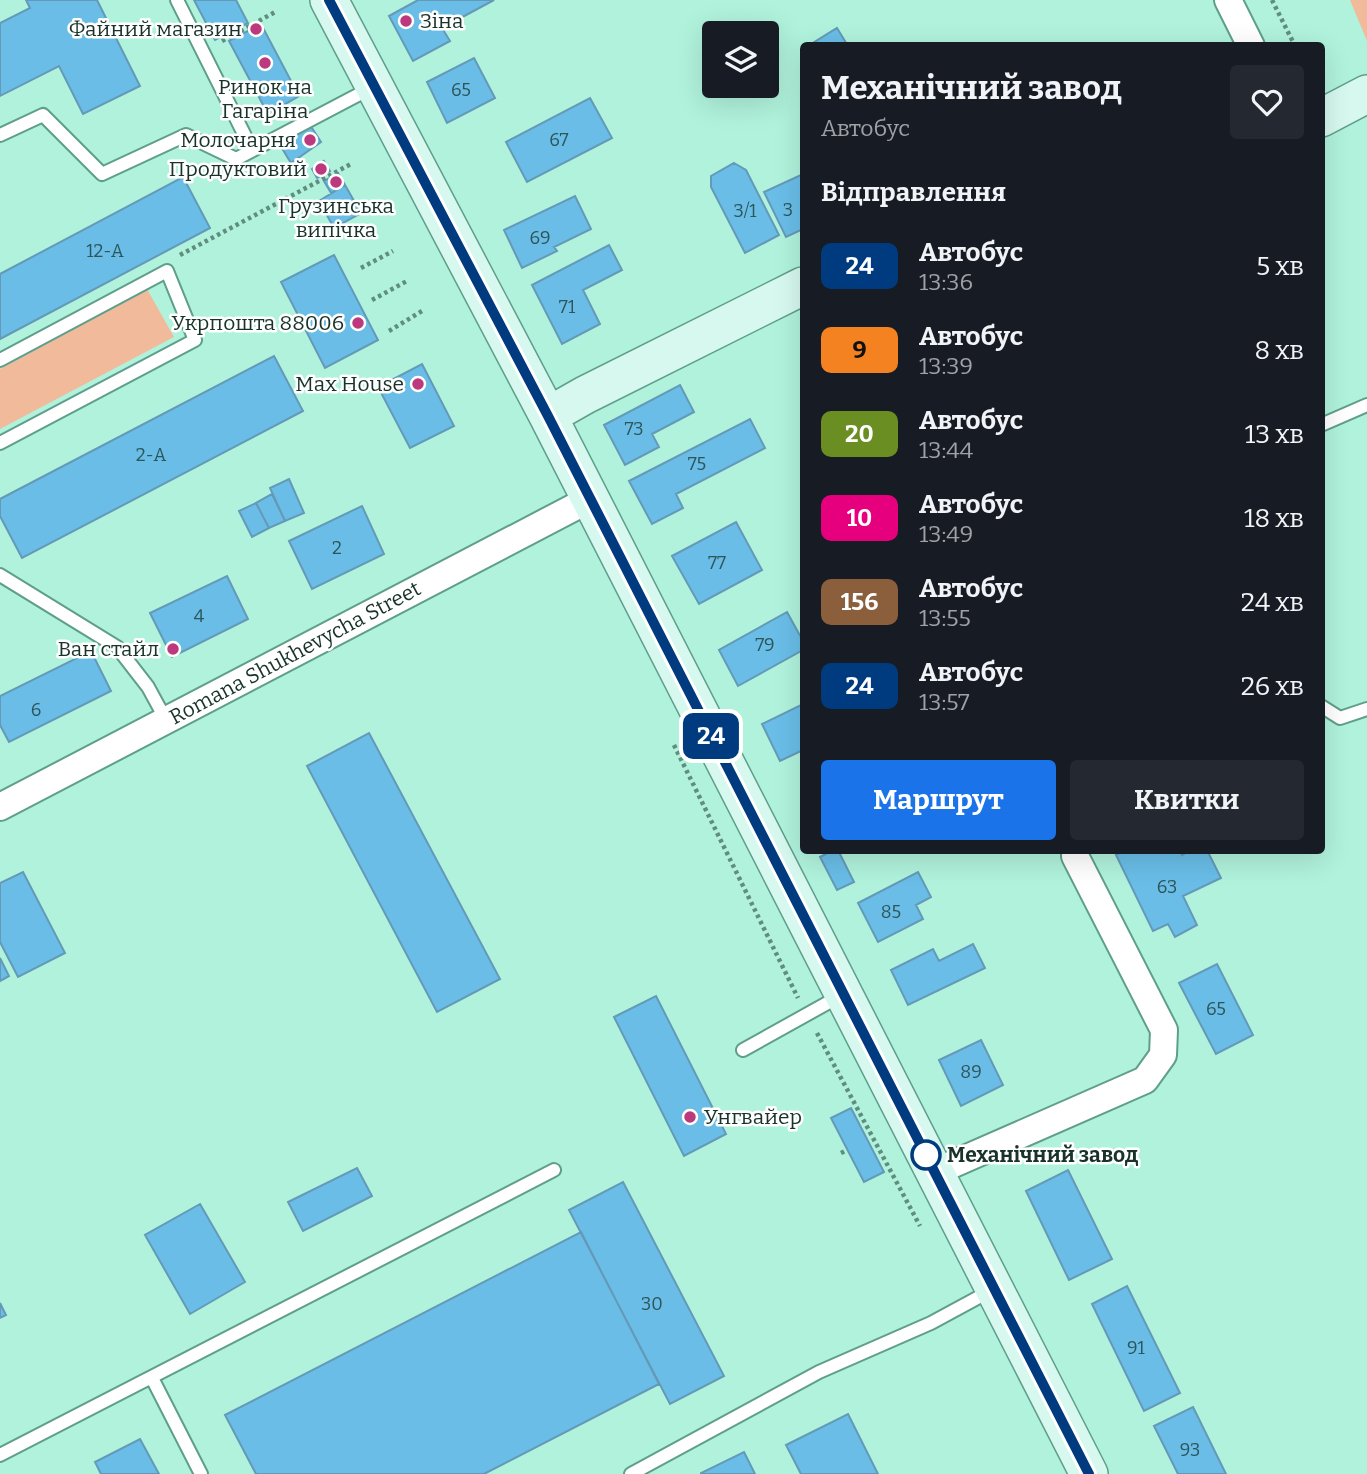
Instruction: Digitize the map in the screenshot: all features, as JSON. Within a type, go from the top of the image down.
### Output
[{"type":"main road","points":[[329,0],[548,416],[1089,1474]]},
{"type":"main road","points":[[1325,116],[1367,94]]},
{"type":"main road","points":[[548,416],[800,288]]},
{"type":"street","points":[[1228,0],[1249,42]]},
{"type":"street","name":"Romana Shukhevycha Street","points":[[0,807],[590,499]]},
{"type":"street","points":[[934,1172],[1144,1080],[1163,1055],[1164,1030],[1075,856]]},
{"type":"lane","points":[[177,0],[252,150]]},
{"type":"lane","points":[[0,135],[43,115],[102,174],[186,135],[236,159],[374,86]]},
{"type":"lane","points":[[0,360],[167,271],[195,340],[0,443]]},
{"type":"lane","points":[[1325,423],[1367,405]]},
{"type":"lane","points":[[0,575],[117,647],[148,687],[166,720]]},
{"type":"lane","points":[[1325,709],[1340,718],[1367,709]]},
{"type":"lane","points":[[743,1050],[844,994]]},
{"type":"lane","points":[[0,1455],[554,1170]]},
{"type":"lane","points":[[631,1474],[819,1372],[931,1323],[994,1289]]},
{"type":"lane","points":[[152,1378],[201,1474]]},
{"type":"path","points":[[1272,0],[1293,42]]},
{"type":"path","points":[[203,52],[277,11]]},
{"type":"path","points":[[361,268],[393,251]]},
{"type":"path","points":[[372,300],[407,281]]},
{"type":"path","points":[[389,331],[422,311]]},
{"type":"path","points":[[841,1153],[847,1150]]},
{"type":"shaded area","points":[[1350,0],[1367,0],[1367,41]]},
{"type":"shaded area","points":[[147,289],[174,337],[0,429],[0,369]]},
{"type":"building","points":[[26,0],[97,0],[140,86],[83,114],[59,66],[0,96],[0,23],[30,8]]},
{"type":"building","points":[[194,0],[236,0],[248,23],[215,40]]},
{"type":"building","points":[[418,0],[494,0],[442,28],[450,41],[413,61],[389,16]]},
{"type":"building","points":[[261,24],[299,96],[268,114],[229,41]]},
{"type":"building","points":[[837,28],[846,42],[814,42]]},
{"type":"building","points":[[474,58],[495,98],[447,123],[427,82]]},
{"type":"building","points":[[590,98],[612,138],[527,182],[506,142]]},
{"type":"building","points":[[310,125],[321,142],[291,163],[280,145]]},
{"type":"building","points":[[324,161],[330,171],[317,178],[312,169]]},
{"type":"building","points":[[734,163],[746,170],[779,235],[745,253],[711,187],[711,176]]},
{"type":"building","points":[[338,173],[345,185],[331,193],[324,181]]},
{"type":"building","points":[[800,175],[800,230],[786,237],[764,192]]},
{"type":"building","points":[[183,177],[210,228],[0,339],[0,274]]},
{"type":"building","points":[[345,185],[361,213],[334,228],[319,201]]},
{"type":"building","points":[[575,196],[591,229],[554,247],[557,251],[522,268],[504,230]]},
{"type":"building","points":[[609,245],[622,270],[583,290],[600,324],[562,344],[532,285]]},
{"type":"building","points":[[334,255],[378,340],[325,368],[281,282]]},
{"type":"building","points":[[274,356],[303,411],[22,558],[0,516],[0,499]]},
{"type":"building","points":[[422,364],[454,426],[410,448],[378,387]]},
{"type":"building","points":[[680,385],[694,412],[652,434],[659,447],[625,465],[604,425]]},
{"type":"building","points":[[750,419],[765,448],[676,494],[683,508],[652,524],[629,481]]},
{"type":"building","points":[[289,479],[304,513],[285,521],[270,488]]},
{"type":"building","points":[[272,494],[285,521],[269,528],[256,503]]},
{"type":"building","points":[[256,503],[269,528],[252,537],[239,511]]},
{"type":"building","points":[[362,506],[384,554],[312,589],[289,541]]},
{"type":"building","points":[[736,522],[762,570],[699,604],[672,556]]},
{"type":"building","points":[[227,576],[248,619],[172,657],[150,613]]},
{"type":"building","points":[[787,612],[800,636],[800,652],[738,686],[719,650]]},
{"type":"building","points":[[91,651],[111,691],[9,742],[0,725],[0,696]]},
{"type":"building","points":[[800,705],[800,751],[780,761],[762,724]]},
{"type":"building","points":[[369,733],[500,979],[437,1012],[307,766]]},
{"type":"building","points":[[826,854],[840,854],[854,882],[837,890],[820,857]]},
{"type":"building","points":[[1209,854],[1221,878],[1183,896],[1197,925],[1175,937],[1168,924],[1153,931],[1116,855]]},
{"type":"building","points":[[23,872],[65,953],[18,977],[0,942],[0,883]]},
{"type":"building","points":[[918,872],[931,897],[916,905],[923,919],[878,942],[858,903]]},
{"type":"building","points":[[973,944],[985,968],[908,1005],[891,970],[933,949],[939,961]]},
{"type":"building","points":[[0,958],[9,976],[0,981]]},
{"type":"building","points":[[1217,964],[1253,1035],[1216,1054],[1179,983]]},
{"type":"building","points":[[656,996],[726,1134],[684,1156],[614,1017]]},
{"type":"building","points":[[981,1040],[1003,1085],[961,1106],[939,1060]]},
{"type":"building","points":[[851,1108],[884,1172],[864,1182],[831,1118]]},
{"type":"building","points":[[357,1168],[372,1196],[303,1231],[288,1202]]},
{"type":"building","points":[[1068,1170],[1112,1259],[1069,1280],[1026,1191]]},
{"type":"building","points":[[623,1182],[724,1376],[670,1404],[569,1210]]},
{"type":"building","points":[[200,1204],[245,1282],[190,1314],[145,1235]]},
{"type":"building","points":[[581,1232],[659,1384],[484,1474],[256,1474],[225,1415]]},
{"type":"building","points":[[1127,1286],[1180,1393],[1144,1411],[1092,1304]]},
{"type":"building","points":[[0,1303],[6,1315],[0,1318]]},
{"type":"building","points":[[1193,1407],[1226,1474],[1178,1474],[1154,1426]]},
{"type":"building","points":[[848,1414],[878,1474],[801,1474],[786,1445]]},
{"type":"building","points":[[140,1439],[159,1474],[101,1474],[95,1462]]},
{"type":"building","points":[[744,1452],[755,1474],[701,1474],[701,1473]]},
{"type":"bus line","name":"24","points":[[329,0],[548,416],[1089,1474]]},
{"type":"place","name":"Зіна","points":[[406,21]]},
{"type":"place","name":"Файний магазин","points":[[256,29]]},
{"type":"place","name":"Ринок на Гагаріна","points":[[265,63]]},
{"type":"place","name":"Молочарня","points":[[310,140]]},
{"type":"place","name":"Продуктовий","points":[[321,169]]},
{"type":"place","name":"Грузинська випічка","points":[[336,182]]},
{"type":"place","name":"Укрпошта 88006","points":[[358,323]]},
{"type":"place","name":"Max House","points":[[418,384]]},
{"type":"place","name":"Ван стайл","points":[[173,649]]},
{"type":"place","name":"Унгвайер","points":[[690,1117]]},
{"type":"place","name":"Механічний завод","points":[[926,1155]]}]
